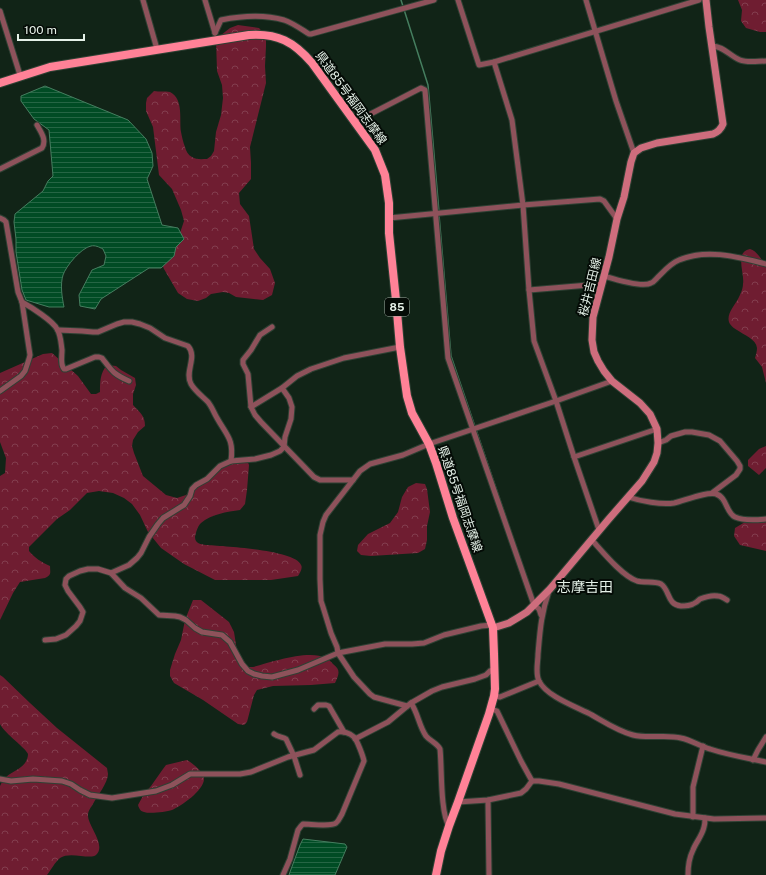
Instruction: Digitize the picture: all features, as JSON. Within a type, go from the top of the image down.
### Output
[{"type":"main road","points":[[634,153],[649,145],[713,134],[718,132],[723,124],[706,0]]},
{"type":"main road","name":"県道85号福岡志摩線","points":[[0,83],[50,67],[157,49],[216,36],[259,34],[288,42],[301,51],[375,150],[386,180],[388,194],[389,233],[400,347],[403,377],[409,404],[415,421],[428,444],[436,463],[465,554],[492,627],[494,696],[491,709],[449,826],[441,851],[436,875]]},
{"type":"main road","name":"桜井吉田線","points":[[492,627],[509,623],[527,612],[550,589],[642,481],[649,471],[655,457],[658,443],[657,429],[650,414],[640,403],[612,381],[604,371],[594,352],[592,340],[593,317],[634,153]]},
{"type":"street","points":[[143,0],[157,49]]},
{"type":"street","points":[[205,0],[216,36]]},
{"type":"street","points":[[216,36],[221,20],[239,17],[261,16],[283,20],[311,34],[434,0]]},
{"type":"street","points":[[458,0],[479,65],[494,62],[699,0]]},
{"type":"street","points":[[586,0],[616,101],[634,153]]},
{"type":"street","points":[[0,10],[2,27],[20,76]]},
{"type":"street","points":[[712,46],[718,46],[732,56],[743,61],[766,61]]},
{"type":"street","points":[[494,62],[512,120],[523,204],[534,341],[600,530]]},
{"type":"street","points":[[355,122],[421,88],[425,90],[448,358],[534,605],[541,615]]},
{"type":"street","points":[[0,169],[44,146],[44,140],[38,125]]},
{"type":"street","points":[[389,218],[523,204],[600,199],[604,201],[617,220]]},
{"type":"street","points":[[0,218],[6,222],[18,292],[22,302],[30,356],[25,371],[21,376],[0,391]]},
{"type":"street","points":[[604,276],[643,285],[650,284],[678,260],[698,254],[717,254],[766,264]]},
{"type":"street","points":[[529,290],[601,284]]},
{"type":"street","points":[[22,302],[53,324],[58,330],[60,334],[62,365],[64,369],[100,356],[116,375],[129,381]]},
{"type":"street","points":[[58,330],[98,332],[117,324],[132,322],[150,328],[160,333],[165,338],[188,346],[192,353],[189,370],[190,383],[198,394],[209,404],[232,443],[231,461]]},
{"type":"street","points":[[272,327],[260,335],[243,360],[243,364],[248,374],[251,407],[255,415],[260,422],[314,477],[320,480],[353,480]]},
{"type":"street","points":[[251,407],[282,388],[297,376],[311,369],[350,357],[400,347]]},
{"type":"street","points":[[449,826],[446,822],[443,802],[440,749],[438,745],[430,740],[426,735],[415,708],[409,705],[374,697],[354,677],[338,653],[321,601],[320,535],[323,522],[360,471],[370,464],[403,455],[428,444],[612,381]]},
{"type":"street","points":[[111,573],[132,563],[163,518],[184,504],[188,500],[192,489],[207,479],[220,466],[231,461],[261,458],[280,451],[284,446],[285,437],[291,419],[292,407],[289,398],[282,388]]},
{"type":"street","points":[[574,458],[657,429]]},
{"type":"street","points":[[658,443],[671,436],[685,432],[692,432],[720,440],[737,461],[740,469],[736,475],[712,493]]},
{"type":"street","points":[[628,497],[657,503],[671,503],[701,495],[716,493],[725,502],[730,512],[736,517],[745,519],[766,519]]},
{"type":"street","points":[[592,539],[623,573],[630,578],[644,583],[661,584],[672,602],[676,605],[692,605],[700,599],[708,596],[718,596],[727,600]]},
{"type":"street","points":[[45,640],[56,639],[66,635],[80,621],[83,612],[65,585],[66,579],[69,576],[88,569],[98,569],[111,573],[125,588],[141,598],[159,615],[180,617],[202,632],[222,635],[230,642],[242,664],[248,671],[262,676],[272,677],[287,674],[338,653],[385,644],[424,643],[444,635],[481,626],[492,627]]},
{"type":"street","name":"桜井吉田線","points":[[539,682],[537,664],[541,615],[550,589]]},
{"type":"street","points":[[356,739],[388,722],[409,705],[432,691],[475,679],[494,670]]},
{"type":"street","points":[[494,696],[500,697],[539,682],[558,698],[592,715],[615,729],[643,737],[683,738],[731,755],[766,763]]},
{"type":"street","points":[[314,709],[318,705],[329,706],[344,732]]},
{"type":"street","points":[[491,709],[497,711],[532,781]]},
{"type":"street","points":[[0,779],[11,781],[33,779],[62,781],[71,784],[90,795],[112,798],[156,791],[172,785],[190,774],[240,774],[251,772],[314,750],[338,732],[341,731],[353,736],[356,739],[364,761],[339,820],[331,825],[303,824],[300,826],[290,859],[283,875]]},
{"type":"street","points":[[274,734],[286,739],[294,756],[300,775]]},
{"type":"street","points":[[754,760],[766,737]]},
{"type":"street","points":[[693,816],[693,787],[703,746]]},
{"type":"street","points":[[458,802],[488,800],[521,793],[532,781]]},
{"type":"street","points":[[532,781],[560,784],[675,814],[705,818],[766,818]]},
{"type":"street","points":[[488,800],[489,875]]},
{"type":"street","points":[[688,875],[690,856],[702,834],[705,818]]},
{"type":"green space","points":[[738,0],[766,0],[766,32],[746,28],[741,21],[742,10]]},
{"type":"green space","points":[[238,25],[259,28],[266,36],[266,83],[250,147],[251,179],[239,193],[240,204],[249,216],[254,249],[270,269],[275,283],[272,295],[263,300],[236,297],[229,293],[223,292],[211,294],[198,301],[187,299],[178,293],[162,264],[177,242],[184,221],[172,189],[159,175],[153,127],[146,111],[146,103],[147,98],[154,91],[170,92],[174,95],[179,105],[181,132],[187,153],[197,159],[207,159],[211,156],[214,151],[216,132],[221,115],[223,98],[222,85],[217,71],[216,39],[230,28]]},
{"type":"green space","points":[[750,249],[757,254],[766,267],[766,383],[762,367],[755,358],[757,349],[756,345],[733,327],[729,321],[729,314],[738,299],[742,288],[742,254]]},
{"type":"green space","points":[[52,353],[78,376],[91,394],[100,392],[100,381],[107,365],[116,366],[135,378],[136,385],[133,394],[133,405],[143,417],[145,426],[138,432],[133,440],[132,446],[143,476],[166,495],[177,498],[186,495],[199,485],[209,474],[234,461],[247,460],[249,465],[245,504],[240,510],[209,517],[201,523],[195,539],[199,543],[206,545],[273,552],[286,556],[296,560],[302,566],[298,576],[271,580],[215,580],[184,564],[161,548],[148,532],[140,515],[132,504],[113,493],[99,491],[87,493],[70,510],[57,519],[29,547],[29,551],[34,556],[50,566],[50,574],[45,578],[20,582],[0,620],[0,476],[5,473],[6,458],[0,442],[0,373],[43,354]]},
{"type":"green space","points":[[766,446],[766,468],[759,475],[748,466],[748,460],[759,449]]},
{"type":"green space","points":[[416,483],[425,484],[427,489],[430,512],[425,549],[418,553],[371,556],[361,555],[357,551],[358,545],[368,534],[390,523],[398,512],[402,497],[408,487]]},
{"type":"green space","points":[[766,520],[766,551],[740,545],[734,536],[735,528],[745,522]]},
{"type":"green space","points":[[193,600],[201,600],[229,622],[234,632],[237,651],[248,667],[290,657],[310,655],[319,656],[328,659],[337,668],[338,675],[335,683],[273,686],[257,690],[254,695],[247,722],[244,725],[238,724],[203,700],[174,683],[170,676],[170,670],[181,640],[185,620]]},
{"type":"green space","points":[[0,675],[57,728],[107,768],[108,778],[88,814],[98,841],[99,851],[96,855],[89,857],[74,855],[64,856],[60,858],[47,875],[0,875],[0,786],[6,777],[19,769],[25,763],[28,754],[0,724]]},
{"type":"green space","points":[[187,760],[203,775],[204,778],[201,788],[181,805],[172,810],[150,813],[141,810],[138,805],[144,794],[166,765]]},
{"type":"shaded area","points":[[45,86],[128,120],[146,139],[152,153],[153,166],[147,179],[162,225],[178,228],[184,239],[176,247],[174,256],[161,268],[149,268],[101,299],[95,309],[80,306],[79,295],[92,270],[104,265],[106,256],[103,249],[96,246],[87,247],[83,250],[74,258],[65,271],[61,287],[64,307],[49,307],[26,300],[22,290],[16,252],[14,222],[15,214],[43,191],[48,181],[53,176],[49,130],[34,119],[21,101],[21,96]]},
{"type":"shaded area","points":[[303,839],[345,844],[347,847],[335,875],[289,875]]},
{"type":"waterway","points":[[401,0],[428,85],[439,212]]},
{"type":"waterway","points":[[439,215],[451,356],[506,518]]},
{"type":"district","name":"志摩吉田","points":[[585,587]]}]
